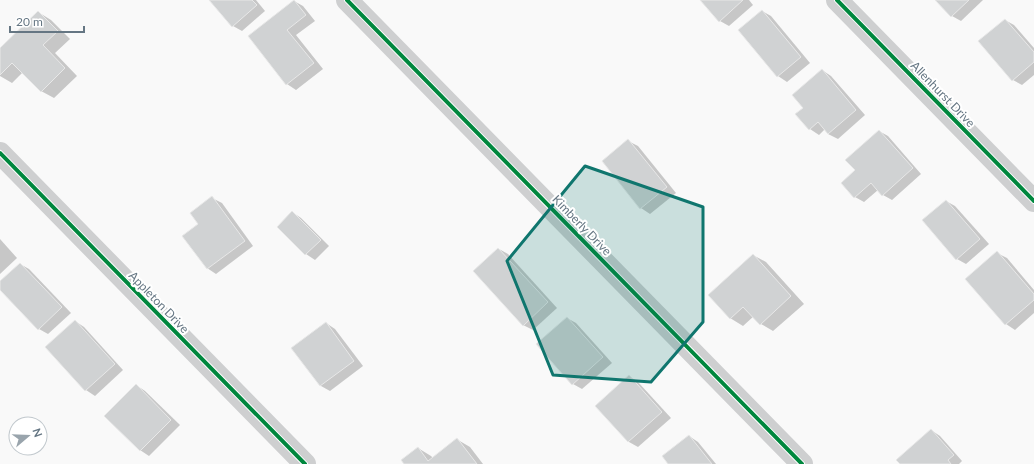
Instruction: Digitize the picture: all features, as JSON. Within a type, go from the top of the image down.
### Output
[{"type":"street","name":"Kimberly Drive","points":[[347,0],[802,464]]},
{"type":"street","name":"Allenhurst Drive","points":[[837,0],[1034,201]]},
{"type":"street","name":"Appleton Drive","points":[[0,153],[305,464]]},
{"type":"highlighted area","points":[[585,166],[703,207],[703,322],[651,382],[553,375],[507,261]]},
{"type":"building","points":[[209,0],[252,0],[257,5],[232,27]]},
{"type":"building","points":[[294,0],[306,15],[287,30],[314,63],[286,85],[248,36]]},
{"type":"building","points":[[700,0],[743,0],[719,22]]},
{"type":"building","points":[[935,0],[969,0],[951,17]]},
{"type":"building","points":[[762,10],[801,57],[777,77],[738,30]]},
{"type":"building","points":[[38,11],[58,31],[43,45],[65,68],[41,92],[12,63],[0,75],[0,48]]},
{"type":"building","points":[[1005,19],[1034,52],[1034,62],[1012,81],[978,41]]},
{"type":"building","points":[[822,69],[856,110],[828,134],[818,122],[809,130],[795,114],[803,108],[792,95]]},
{"type":"building","points":[[879,130],[913,168],[882,196],[871,183],[854,198],[841,183],[855,170],[845,160]]},
{"type":"building","points":[[628,139],[667,187],[640,209],[602,161]]},
{"type":"building","points":[[212,196],[245,241],[207,269],[182,236],[198,224],[190,213]]},
{"type":"building","points":[[946,200],[980,239],[956,260],[922,220]]},
{"type":"building","points":[[292,211],[321,240],[305,255],[277,227]]},
{"type":"building","points":[[498,248],[548,302],[523,326],[473,271]]},
{"type":"building","points":[[997,251],[1034,294],[1034,300],[1005,325],[965,279]]},
{"type":"building","points":[[753,254],[791,296],[760,325],[743,307],[730,319],[708,295]]},
{"type":"building","points":[[20,263],[62,307],[38,330],[0,290],[0,281]]},
{"type":"building","points":[[567,317],[603,357],[572,385],[536,344]]},
{"type":"building","points":[[75,320],[115,364],[85,391],[45,347]]},
{"type":"building","points":[[326,322],[354,361],[320,386],[291,348]]},
{"type":"building","points":[[629,375],[662,412],[628,442],[595,406]]},
{"type":"building","points":[[136,384],[171,420],[140,451],[104,416]]},
{"type":"building","points":[[931,429],[954,455],[948,460],[951,464],[900,464],[896,460]]},
{"type":"building","points":[[689,435],[712,464],[668,464],[662,456]]},
{"type":"building","points":[[457,438],[477,464],[404,464],[401,460],[418,447],[428,461]]},
{"type":"cycle path","points":[[347,0],[802,464]]},
{"type":"cycle path","points":[[837,0],[1034,201]]},
{"type":"cycle path","points":[[0,153],[305,464]]}]
